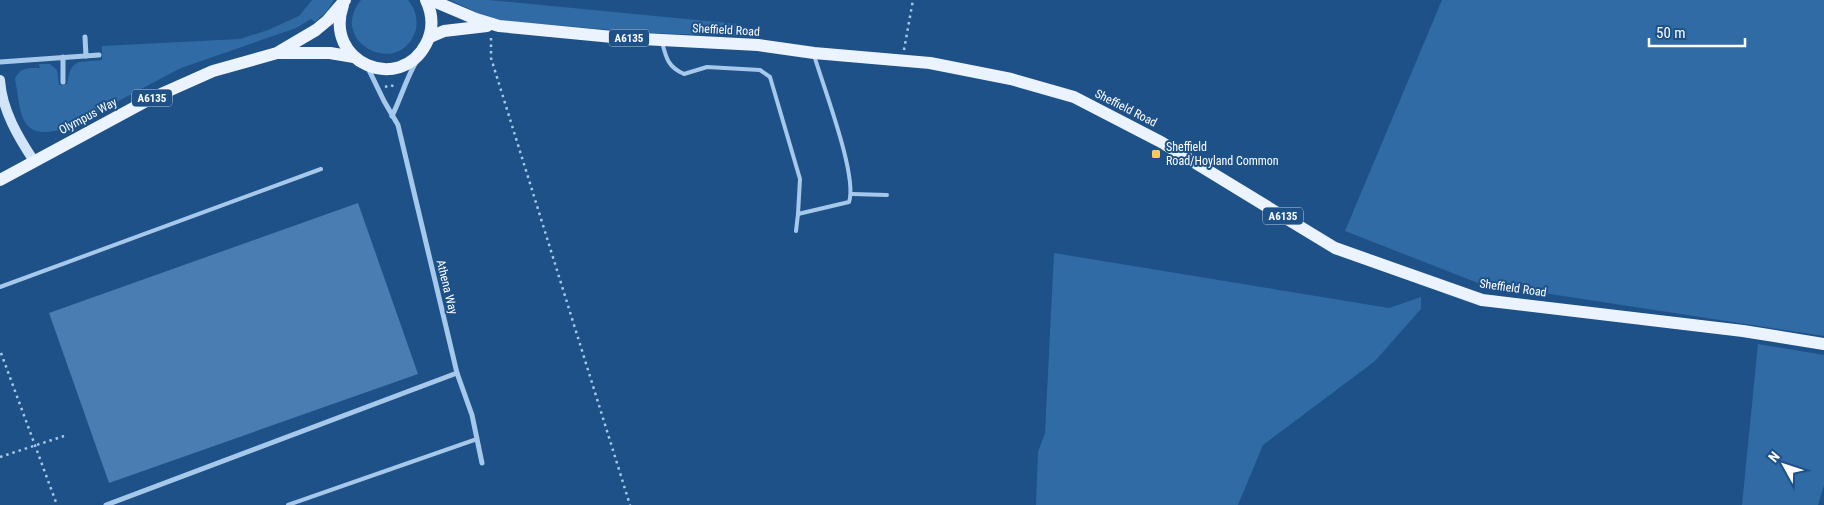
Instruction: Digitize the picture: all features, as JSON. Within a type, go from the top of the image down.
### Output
[{"type":"main road","name":"Olympus Way","points":[[345,0],[340,15],[340,30],[344,45],[354,57],[367,66],[382,69],[397,68],[412,61],[423,51],[430,37],[432,22],[426,0]]},
{"type":"main road","name":"Olympus Way","points":[[0,180],[159,95],[213,71],[277,53],[316,30],[328,20],[345,0]]},
{"type":"main road","name":"Sheffield Road","points":[[431,0],[495,26]]},
{"type":"main road","name":"Sheffield Road","points":[[430,37],[467,27],[495,26],[589,35],[758,45],[814,53],[930,63],[1011,78],[1074,97],[1161,142],[1335,248],[1482,300],[1743,330],[1824,344]]},
{"type":"main road","name":"Olympus Way","points":[[277,53],[330,53],[354,57]]},
{"type":"street","points":[[85,37],[86,56]]},
{"type":"street","points":[[392,116],[409,74],[423,51]]},
{"type":"street","points":[[0,62],[98,55]]},
{"type":"street","points":[[63,57],[63,82]]},
{"type":"street","name":"Athena Way","points":[[367,66],[398,125],[457,373],[472,414],[482,463]]},
{"type":"street","points":[[0,80],[10,120],[34,161]]},
{"type":"street","points":[[106,505],[457,373]]},
{"type":"lane","points":[[662,40],[666,59],[670,66],[684,74],[707,67],[760,70],[770,77],[800,179],[796,231]]},
{"type":"lane","points":[[798,214],[849,202],[852,194],[845,154],[814,53]]},
{"type":"lane","points":[[0,287],[322,169]]},
{"type":"lane","points":[[852,194],[887,196]]},
{"type":"lane","points":[[288,505],[477,439]]},
{"type":"path","points":[[902,61],[913,0]]},
{"type":"path","points":[[495,26],[491,58],[630,505]]},
{"type":"path","points":[[379,90],[390,84],[404,89]]},
{"type":"path","points":[[1,353],[57,505]]},
{"type":"path","points":[[0,457],[64,436]]},
{"type":"shaded area","points":[[312,0],[334,0],[327,11],[315,22],[311,19],[296,28],[181,68],[67,128],[40,132],[31,129],[22,115],[15,79],[22,70],[40,68],[39,64],[50,64],[57,70],[59,85],[67,84],[74,65],[81,62],[102,60],[102,46],[240,39],[268,30],[299,16]]},
{"type":"shaded area","points":[[361,0],[408,0],[414,10],[417,21],[416,29],[408,44],[397,52],[383,54],[370,50],[359,42],[353,30],[353,16]]},
{"type":"shaded area","points":[[450,0],[489,0],[738,24],[738,36],[649,33],[493,20]]},
{"type":"shaded area","points":[[1442,0],[1824,0],[1824,336],[1478,283],[1345,231]]},
{"type":"shaded area","points":[[1054,253],[1389,308],[1421,297],[1421,309],[1375,361],[1263,445],[1238,505],[1036,505],[1038,452],[1045,433]]},
{"type":"shaded area","points":[[1758,344],[1824,355],[1824,485],[1818,505],[1742,505]]},
{"type":"building","points":[[358,203],[418,374],[109,483],[49,313]]},
{"type":"place","name":"Sheffield Road/Hoyland Common","points":[[1156,154]]}]
